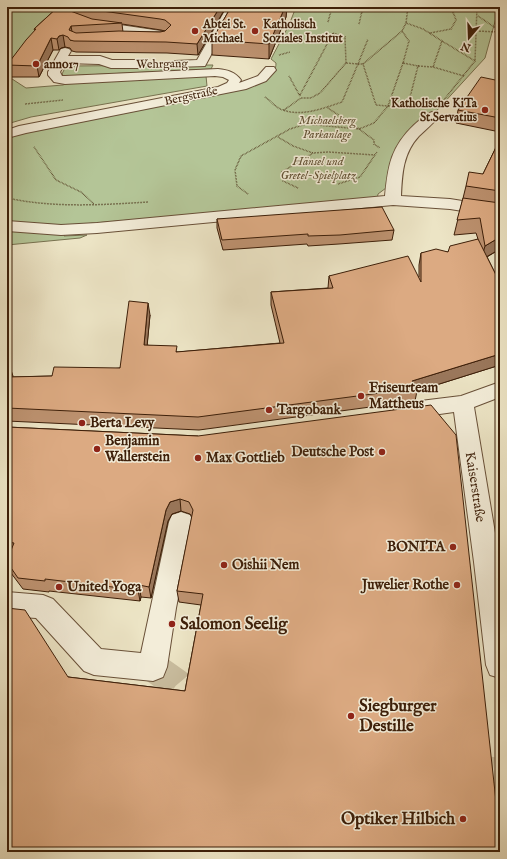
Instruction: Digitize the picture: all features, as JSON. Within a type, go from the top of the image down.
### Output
[{"type":"street","name":"Wehrgang","points":[[63,55],[100,60],[111,64],[201,63],[232,7]]},
{"type":"street","points":[[81,20],[94,24],[160,34],[164,36],[158,40],[113,38]]},
{"type":"street","name":"Bergstraße","points":[[7,134],[24,129],[222,90],[231,86],[235,80],[231,75],[207,72],[65,80],[58,79],[54,75],[54,72],[63,55]]},
{"type":"street","points":[[222,90],[243,86],[263,78],[267,76],[270,70]]},
{"type":"street","points":[[393,200],[398,158],[402,148],[410,137],[432,116]]},
{"type":"street","points":[[7,226],[61,230],[97,228],[393,200],[450,204],[500,212]]},
{"type":"street","points":[[385,414],[463,403],[500,390]]},
{"type":"street","name":"Kaiserstraße","points":[[463,403],[487,562],[500,665]]},
{"type":"street","points":[[7,604],[43,607],[94,662],[153,667],[163,608],[181,522]]},
{"type":"path","points":[[7,14],[15,7]]},
{"type":"path","points":[[326,7],[332,8],[328,22]]},
{"type":"path","points":[[359,7],[362,11]]},
{"type":"path","points":[[359,24],[363,7]]},
{"type":"path","points":[[346,63],[363,64],[402,32],[406,23],[408,7]]},
{"type":"path","points":[[430,34],[451,29],[456,20],[453,12],[435,7]]},
{"type":"path","points":[[443,9],[449,8],[448,7]]},
{"type":"path","points":[[432,116],[475,61],[477,7]]},
{"type":"path","points":[[477,15],[499,32]]},
{"type":"path","points":[[219,22],[226,22]]},
{"type":"path","points":[[406,23],[430,34],[475,61]]},
{"type":"path","points":[[476,31],[499,32]]},
{"type":"path","points":[[241,195],[249,195],[238,186],[235,170],[241,156],[278,137],[290,129],[306,124],[359,129],[374,123],[388,106],[403,63],[409,41],[402,32]]},
{"type":"path","points":[[284,110],[301,98],[311,98],[320,93],[346,63],[345,37],[333,34],[300,95]]},
{"type":"path","points":[[266,97],[284,110],[309,111],[328,108],[342,102],[368,39]]},
{"type":"path","points":[[433,67],[442,41]]},
{"type":"path","points":[[275,59],[278,55],[290,52],[287,57]]},
{"type":"path","points":[[403,63],[433,67],[464,76]]},
{"type":"path","points":[[363,64],[376,105],[388,106],[408,105],[418,66]]},
{"type":"path","points":[[287,72],[301,98]]},
{"type":"path","points":[[25,104],[52,101]]},
{"type":"path","points":[[328,108],[374,140],[374,144],[380,148],[360,177],[334,185]]},
{"type":"path","points":[[278,137],[293,146],[313,154]]},
{"type":"path","points":[[33,145],[56,180],[81,192],[94,204]]},
{"type":"path","points":[[301,190],[283,181],[282,172],[313,154],[328,152],[375,155]]},
{"type":"path","points":[[7,198],[41,204],[148,202]]},
{"type":"green space","points":[[7,7],[71,7],[9,77],[26,88],[63,85],[68,83],[206,76],[207,86],[31,117],[7,124]]},
{"type":"green space","name":"Michaelsberg Parkanlage","points":[[296,7],[499,7],[485,58],[429,119],[399,148],[386,188],[378,194],[377,199],[83,224],[62,225],[7,222],[7,139],[19,133],[267,79],[275,70],[276,63],[271,59],[289,25]]},
{"type":"green space","points":[[213,65],[211,69],[64,76],[62,74],[66,66]]},
{"type":"green space","points":[[7,229],[65,233],[64,236],[87,235],[80,238],[7,245]]},
{"type":"building","points":[[58,7],[65,7],[65,9],[92,19],[122,23],[71,26],[69,30],[76,33],[119,31],[160,32],[165,31],[171,25],[165,20],[95,10],[86,7],[220,7],[197,44],[166,42],[74,41],[63,35],[59,36],[57,39],[51,38],[37,66],[7,65],[36,29],[34,29]]},
{"type":"building","points":[[231,7],[285,7],[269,44],[212,40]]},
{"type":"building","points":[[481,77],[500,81],[500,118],[458,110]]},
{"type":"building","points":[[500,139],[500,191],[466,186],[469,172],[483,174]]},
{"type":"building","points":[[463,198],[500,203],[500,237],[485,246],[480,218],[457,220]]},
{"type":"building","points":[[382,207],[394,230],[340,235],[308,236],[308,234],[222,240],[217,219]]},
{"type":"building","points":[[478,239],[500,283],[500,354],[412,381],[418,388],[198,417],[7,408],[7,377],[52,376],[54,367],[120,368],[129,301],[148,303],[144,345],[177,346],[176,352],[284,343],[271,292],[333,288],[329,276],[408,256],[421,282],[421,253],[436,249],[448,252],[450,246]]},
{"type":"building","points":[[431,405],[456,435],[500,838],[500,852],[7,852],[7,608],[25,610],[68,677],[185,691],[203,594],[177,591],[193,510],[189,502],[180,499],[170,502],[166,510],[149,587],[139,585],[138,590],[45,579],[45,581],[18,578],[7,562],[14,543],[7,542],[7,427],[198,436]]},
{"type":"tunnel","points":[[153,667],[177,684],[202,714]]},
{"type":"tunnel","points":[[463,768],[500,773]]},
{"type":"place","name":"Abtei St. Michael","points":[[195,31]]},
{"type":"place","name":"Katholisch Soziales Institut","points":[[255,31]]},
{"type":"place","name":"anno17","points":[[36,64]]},
{"type":"place","name":"Katholische KiTa St.Servatius","points":[[485,110]]},
{"type":"place","name":"Friseurteam Mattheus","points":[[361,396]]},
{"type":"place","name":"Targobank","points":[[269,410]]},
{"type":"place","name":"Berta Levy","points":[[82,423]]},
{"type":"place","name":"Benjamin Wallerstein","points":[[97,449]]},
{"type":"place","name":"Deutsche Post","points":[[382,452]]},
{"type":"place","name":"Max Gottlieb","points":[[198,458]]},
{"type":"place","name":"BONITA","points":[[453,547]]},
{"type":"place","name":"Oishii Nem","points":[[224,565]]},
{"type":"place","name":"Juwelier Rothe","points":[[457,585]]},
{"type":"place","name":"United Yoga","points":[[59,587]]},
{"type":"place","name":"Salomon Seelig","points":[[172,624]]},
{"type":"place","name":"Siegburger Destille","points":[[351,716]]},
{"type":"place","name":"Optiker Hilbich","points":[[463,819]]},
{"type":"park label","name":"Hänsel und Gretel-Spielplatz","points":[[318,168]]}]
